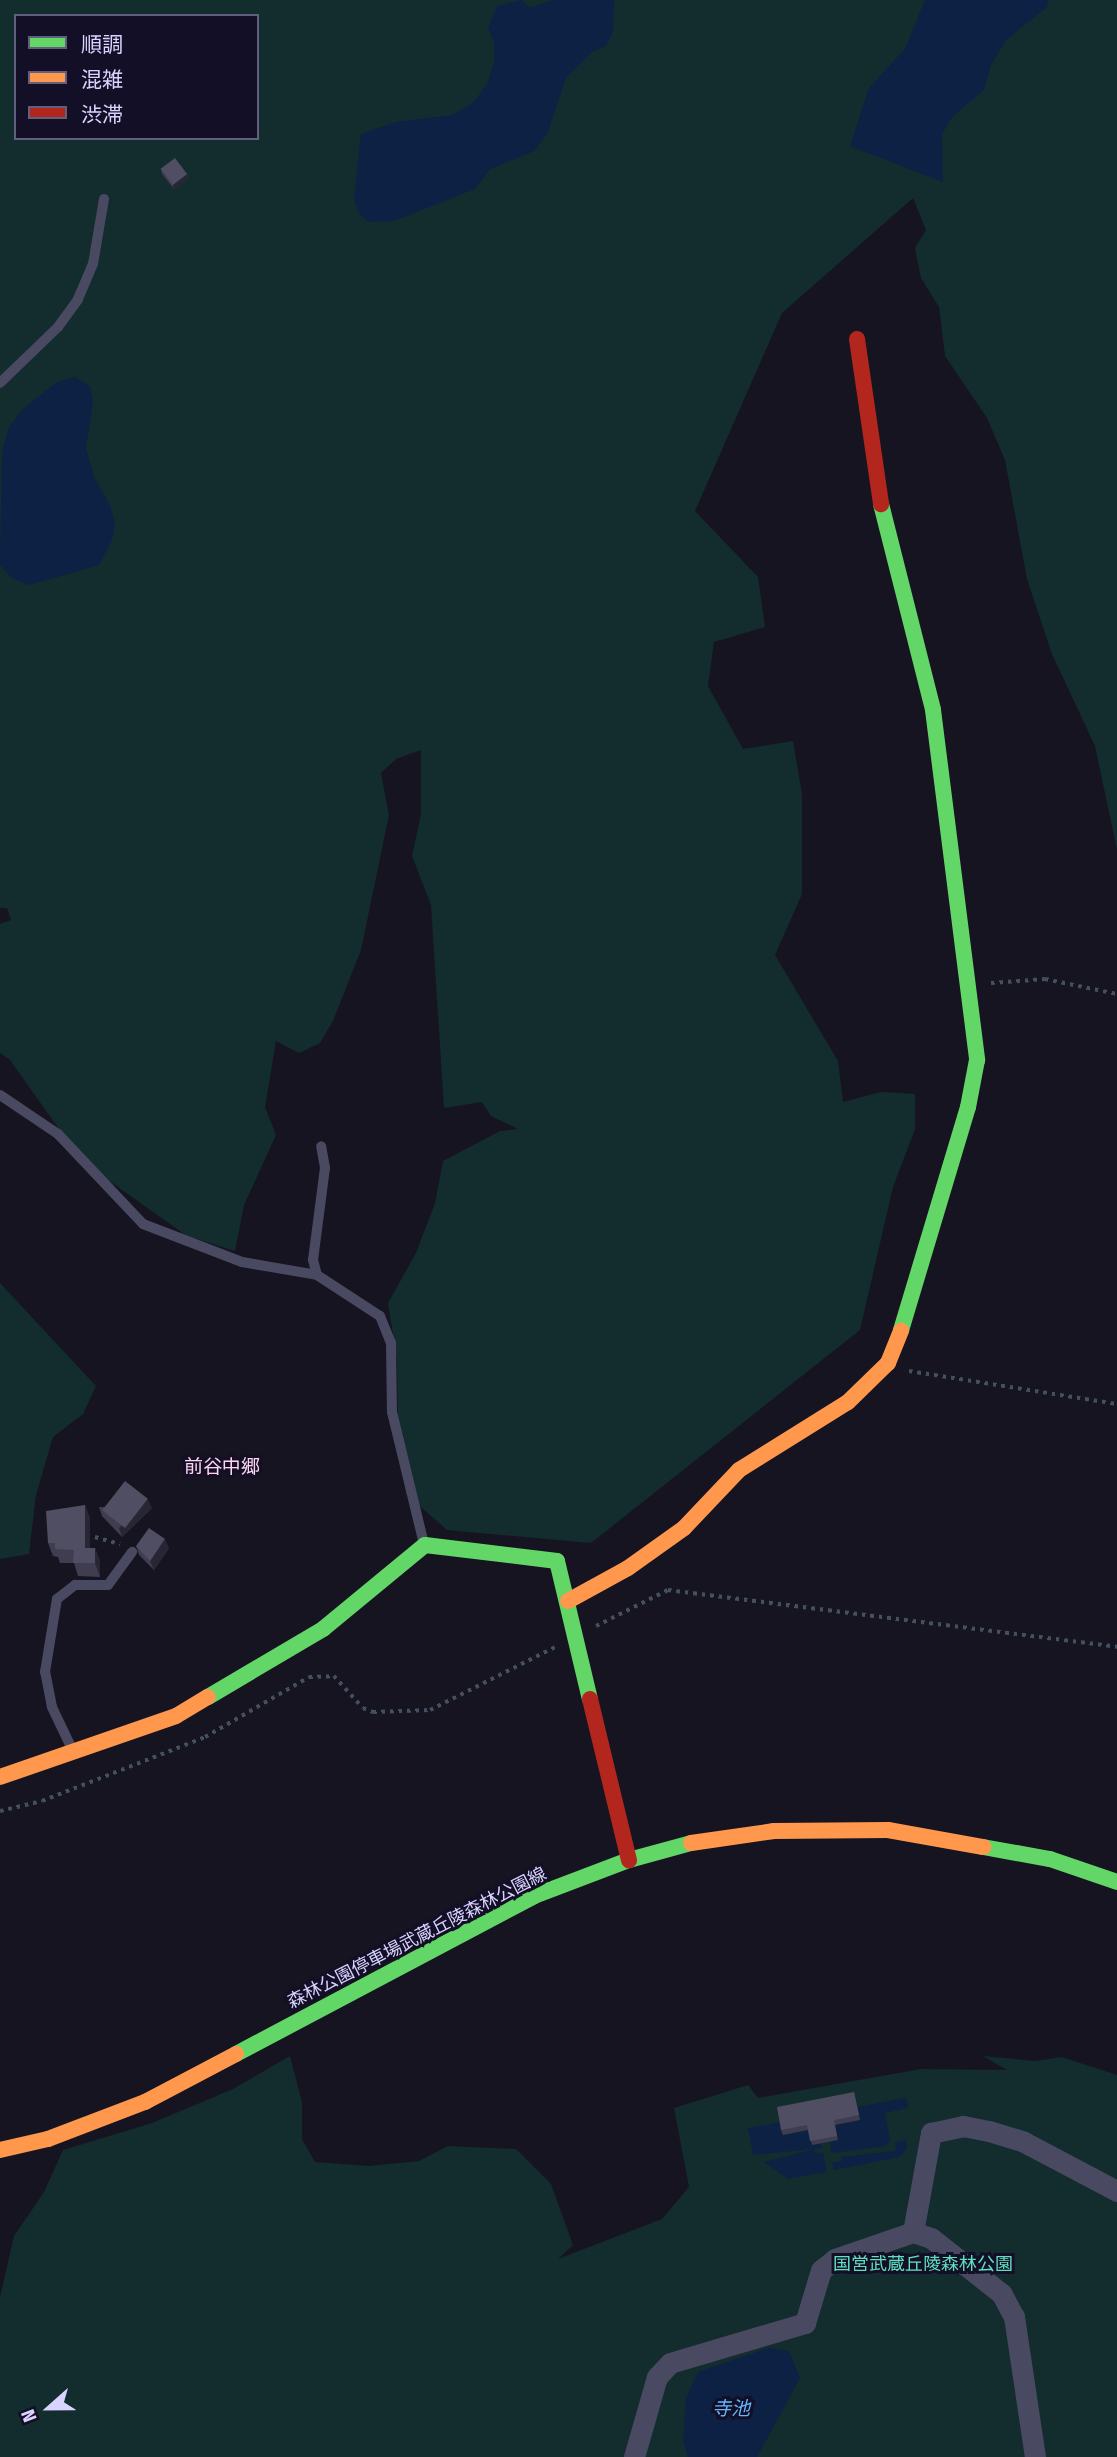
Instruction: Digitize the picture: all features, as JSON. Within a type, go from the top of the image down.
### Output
[{"type":"street","points":[[568,1601],[628,1568],[684,1528],[739,1470],[848,1402],[888,1363],[909,1309],[968,1107],[977,1060],[970,986],[933,710],[873,473],[857,339]]},
{"type":"street","points":[[0,1777],[75,1755],[176,1716],[323,1629],[425,1545],[557,1561],[629,1860]]},
{"type":"street","name":"森林公園停車場武蔵丘陵森林公園線","points":[[0,2150],[48,2139],[145,2102],[534,1896],[629,1860],[709,1838],[774,1831],[888,1830],[1051,1859],[1117,1882]]},
{"type":"street","points":[[913,2232],[931,2133],[947,2128],[989,2131],[1024,2143],[1117,2191]]},
{"type":"street","points":[[634,2457],[657,2377],[670,2363],[805,2323],[821,2270],[835,2259],[913,2232],[931,2238],[1002,2294],[1014,2317],[1035,2457]]},
{"type":"lane","points":[[0,383],[58,327],[78,299],[93,264],[104,199]]},
{"type":"lane","points":[[0,1095],[58,1134],[143,1224],[242,1262],[288,1273],[317,1275],[370,1306],[386,1328],[393,1363],[392,1412],[425,1545]]},
{"type":"lane","points":[[317,1275],[313,1260],[325,1168],[321,1146]]},
{"type":"lane","points":[[75,1755],[52,1707],[45,1672],[57,1599],[75,1585],[107,1585],[132,1552]]},
{"type":"path","points":[[970,986],[1045,979],[1117,994]]},
{"type":"path","points":[[888,1363],[912,1373],[1117,1404]]},
{"type":"path","points":[[95,1537],[112,1540],[132,1552]]},
{"type":"path","points":[[0,1811],[42,1801],[194,1742],[309,1677],[334,1676],[363,1708],[373,1713],[430,1710],[668,1590],[1117,1647]]},
{"type":"green space","points":[[0,0],[1117,0],[1117,850],[1095,746],[1052,654],[1027,579],[1005,460],[987,418],[945,356],[939,307],[921,278],[915,248],[926,230],[913,198],[782,313],[695,511],[758,577],[765,627],[714,642],[708,686],[743,749],[793,741],[802,794],[802,894],[775,955],[838,1061],[843,1102],[881,1092],[915,1094],[915,1129],[893,1187],[860,1330],[591,1543],[447,1530],[406,1494],[398,1439],[397,1359],[388,1303],[416,1253],[435,1203],[443,1161],[500,1131],[518,1129],[491,1116],[482,1102],[444,1108],[431,905],[412,856],[421,814],[421,750],[396,759],[381,773],[389,815],[361,950],[333,1021],[320,1043],[299,1053],[276,1041],[265,1107],[276,1135],[244,1205],[235,1251],[187,1236],[101,1175],[71,1146],[10,1060],[0,1053],[0,924],[11,920],[7,908],[0,908]]},
{"type":"green space","points":[[0,1283],[96,1386],[83,1414],[53,1437],[36,1495],[29,1554],[0,1559]]},
{"type":"green space","name":"国営武蔵丘陵森林公園","points":[[290,2056],[302,2102],[302,2139],[315,2162],[369,2166],[419,2161],[448,2146],[516,2149],[551,2184],[573,2245],[558,2259],[662,2219],[689,2187],[674,2108],[748,2085],[758,2098],[921,2069],[1007,2070],[983,2056],[1035,2061],[1062,2057],[1117,2075],[1117,2457],[0,2457],[0,2297],[14,2236],[44,2192],[63,2150],[152,2123],[233,2089]]},
{"type":"water","points":[[522,0],[530,8],[553,0],[614,0],[613,32],[606,46],[592,52],[566,78],[547,134],[534,151],[490,169],[475,189],[394,221],[368,222],[358,212],[354,199],[361,134],[396,122],[452,115],[473,103],[487,84],[494,63],[494,41],[488,29],[497,6]]},
{"type":"water","points":[[925,0],[1048,0],[1047,7],[1006,40],[991,65],[984,90],[952,117],[942,134],[943,182],[850,146],[869,88],[905,49]]},
{"type":"water","points":[[75,377],[90,387],[93,402],[86,448],[94,477],[110,505],[115,524],[112,540],[99,565],[29,585],[12,578],[0,565],[2,452],[9,427],[23,409],[57,382]]},
{"type":"water","points":[[906,2098],[908,2108],[885,2113],[890,2141],[886,2146],[832,2153],[830,2142],[838,2140],[835,2125],[858,2107]]},
{"type":"water","points":[[781,2122],[809,2130],[812,2145],[821,2144],[822,2148],[753,2155],[748,2128]]},
{"type":"water","points":[[906,2140],[907,2149],[899,2157],[834,2170],[832,2163],[842,2161],[841,2157],[896,2151],[895,2142]]},
{"type":"water","points":[[814,2149],[815,2154],[823,2152],[827,2172],[788,2179],[764,2162]]},
{"type":"water","name":"寺池","points":[[769,2348],[789,2351],[800,2378],[757,2457],[688,2457],[683,2440],[686,2398],[698,2372]]},
{"type":"building","points":[[175,158],[187,174],[173,185],[161,169]]},
{"type":"building","points":[[125,1481],[148,1499],[125,1528],[102,1510]]},
{"type":"building","points":[[85,1505],[85,1548],[95,1548],[95,1563],[73,1563],[74,1550],[55,1549],[55,1543],[48,1543],[46,1511]]},
{"type":"building","points":[[149,1528],[165,1539],[150,1561],[136,1546]]},
{"type":"building","points":[[854,2092],[859,2115],[834,2120],[837,2136],[810,2141],[807,2125],[781,2130],[777,2107]]},
{"type":"traffic: fast","points":[[881,504],[933,710],[977,1060],[968,1107],[901,1330]]},
{"type":"traffic: fast","points":[[208,1697],[323,1629],[425,1545],[557,1561],[590,1699]]},
{"type":"traffic: fast","points":[[236,2054],[534,1896],[629,1860],[691,1843]]},
{"type":"traffic: fast","points":[[983,1847],[1050,1859],[1117,1882]]},
{"type":"traffic: slow","points":[[568,1601],[628,1568],[684,1528],[739,1470],[848,1402],[888,1363],[901,1330]]},
{"type":"traffic: slow","points":[[0,1777],[176,1716],[208,1697]]},
{"type":"traffic: slow","points":[[691,1843],[774,1831],[888,1830],[983,1847]]},
{"type":"traffic: slow","points":[[0,2150],[48,2139],[145,2102],[236,2054]]},
{"type":"traffic: jam","points":[[857,339],[881,504]]},
{"type":"traffic: jam","points":[[590,1699],[629,1860]]},
{"type":"district","name":"前谷中郷","points":[[222,1467]]}]
